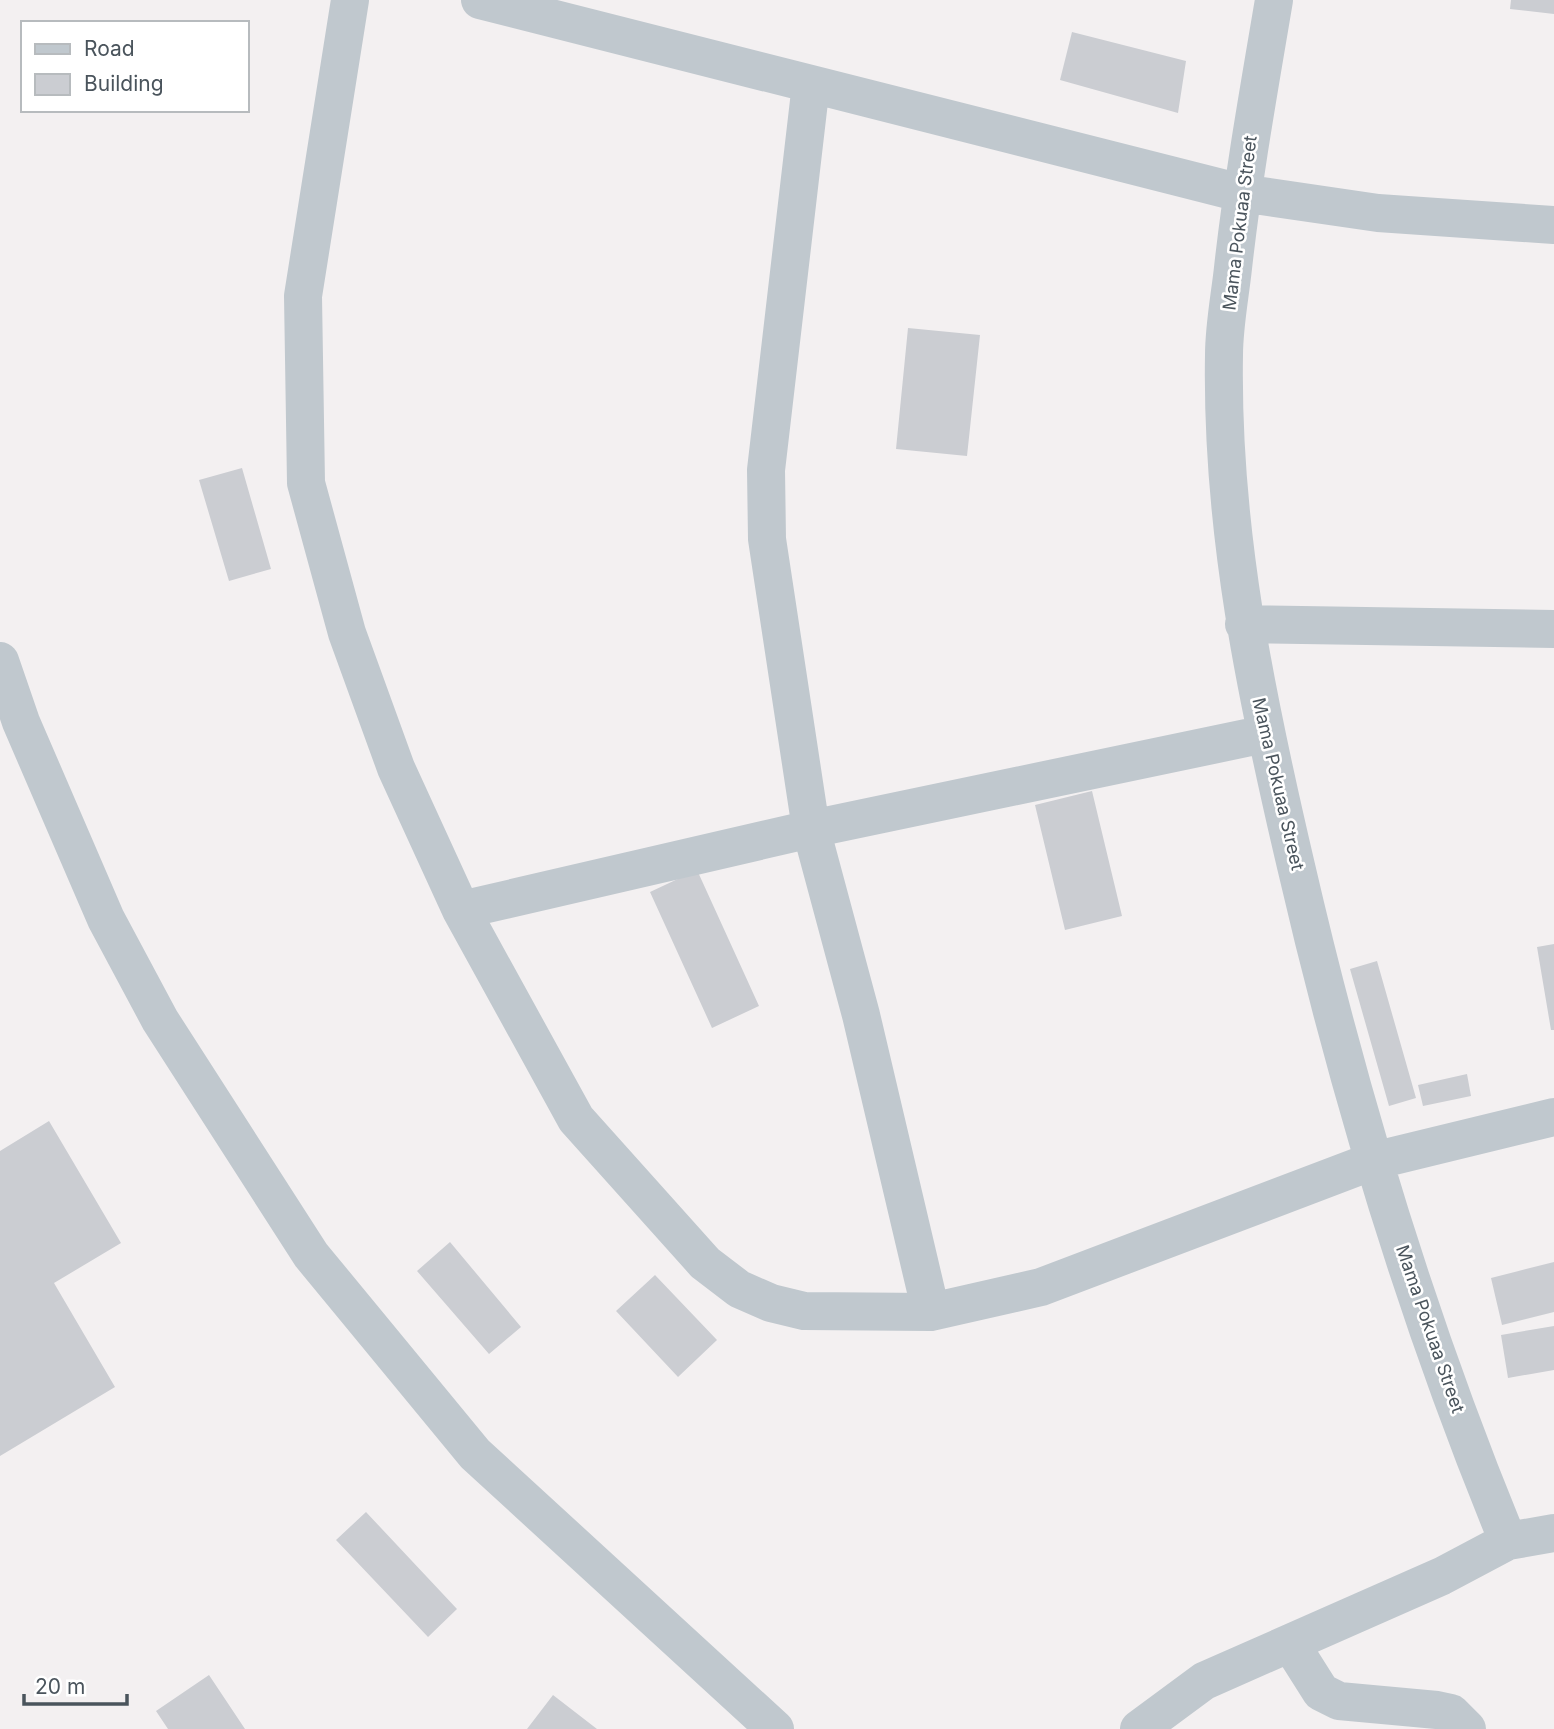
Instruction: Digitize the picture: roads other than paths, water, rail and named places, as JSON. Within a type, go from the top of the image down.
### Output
[{"type":"street","points":[[350,0],[303,296],[306,483],[347,633],[396,768],[461,910],[576,1119],[705,1263],[739,1289],[771,1303],[804,1311],[931,1312],[1041,1287],[1373,1161],[1554,1117]]},
{"type":"street","points":[[480,0],[1241,193],[1378,213],[1554,225]]},
{"type":"street","name":"Mama Pokuaa Street","points":[[1274,0],[1241,193],[1224,351],[1229,517],[1244,624],[1265,734],[1321,975],[1373,1161],[1479,1472],[1508,1541]]},
{"type":"street","points":[[811,85],[766,470],[767,539],[811,829],[861,1015],[931,1312]]},
{"type":"street","points":[[1244,624],[1554,629]]},
{"type":"street","points":[[0,661],[21,722],[106,919],[160,1020],[311,1255],[475,1454],[633,1602],[775,1729]]},
{"type":"street","points":[[461,910],[811,829],[1265,734]]},
{"type":"street","points":[[1139,1729],[1204,1681],[1442,1576],[1508,1541],[1554,1533]]},
{"type":"street","points":[[1290,1643],[1321,1692],[1339,1701],[1451,1713],[1467,1729]]}]
